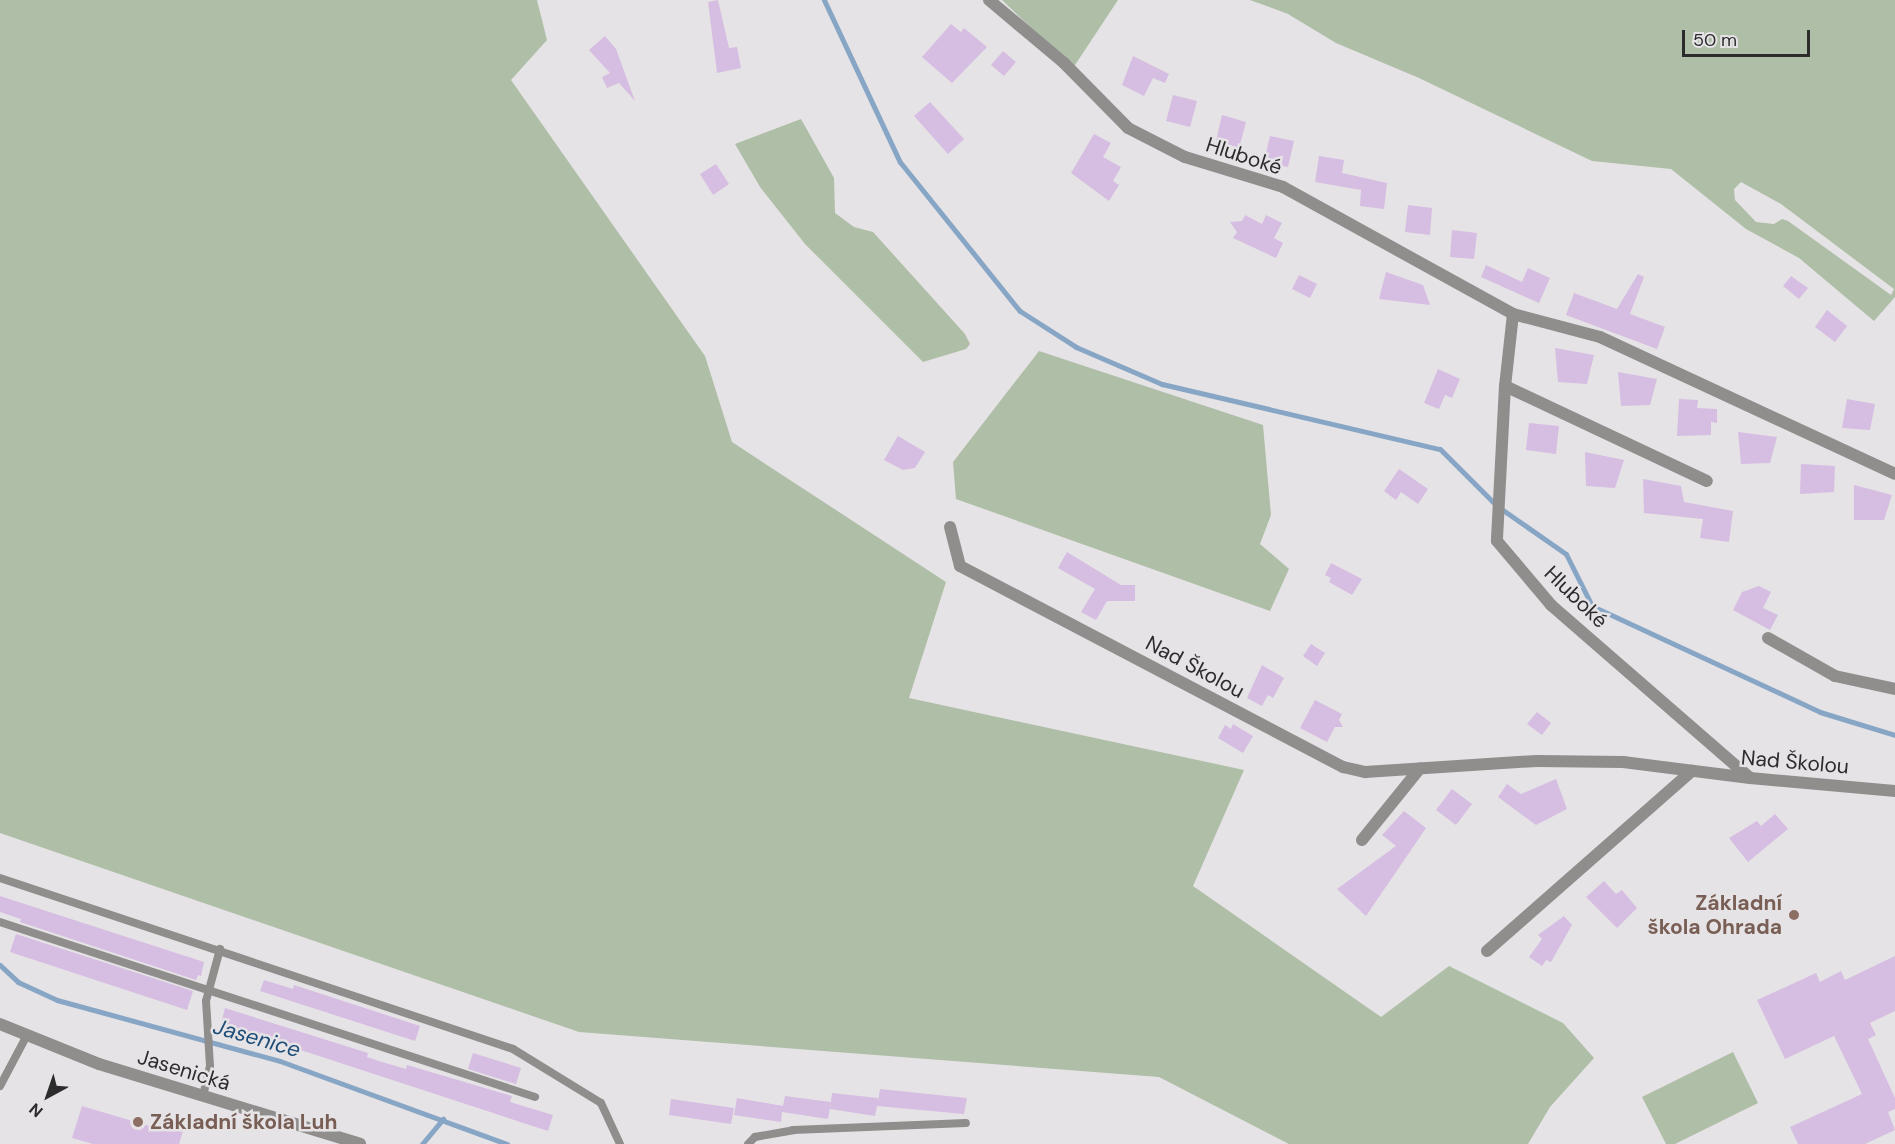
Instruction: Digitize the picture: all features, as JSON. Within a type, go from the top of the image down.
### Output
[{"type":"street","name":"Hluboké","points":[[989,0],[1064,63],[1128,128],[1185,157],[1283,187],[1513,314],[1600,337],[1895,474]]},
{"type":"street","name":"Hluboké","points":[[1513,314],[1505,386],[1497,541],[1551,605],[1749,778]]},
{"type":"street","points":[[1505,386],[1707,481]]},
{"type":"street","name":"Nad Školou","points":[[950,527],[960,566],[1343,767],[1365,772],[1420,768],[1623,762],[1749,778],[1895,791]]},
{"type":"street","points":[[1768,638],[1834,676],[1895,689]]},
{"type":"street","points":[[1362,840],[1420,768]]},
{"type":"street","points":[[1487,951],[1692,771]]},
{"type":"street","name":"Jasenická","points":[[0,1024],[26,1037],[203,1096],[360,1144]]},
{"type":"lane","points":[[0,878],[220,949],[513,1049],[601,1103],[620,1144]]},
{"type":"lane","points":[[0,922],[535,1097]]},
{"type":"lane","points":[[203,1096],[210,1055],[207,1028],[208,991],[220,949]]},
{"type":"lane","points":[[0,1086],[26,1037]]},
{"type":"lane","points":[[748,1144],[755,1137],[793,1130],[966,1123]]},
{"type":"green space","points":[[0,0],[537,0],[547,40],[511,80],[705,356],[732,442],[946,582],[909,698],[1244,770],[1193,886],[1381,1017],[1449,966],[1563,1023],[1594,1058],[1550,1107],[1528,1144],[1289,1144],[1159,1077],[579,1032],[0,833]]},
{"type":"green space","points":[[1002,0],[1118,0],[1073,68]]},
{"type":"green space","points":[[1250,0],[1895,0],[1895,297],[1874,321],[1799,258],[1746,229],[1671,169],[1592,161],[1419,78],[1336,43],[1288,14]],"holes":[[[1741,182],[1781,204],[1894,289],[1891,295],[1788,221],[1782,219],[1774,224],[1756,222],[1735,200],[1734,189]]]},
{"type":"green space","points":[[801,119],[834,178],[835,213],[854,227],[873,232],[965,334],[970,344],[966,349],[923,362],[805,244],[760,187],[735,144]]},
{"type":"green space","points":[[1039,351],[1263,425],[1271,515],[1260,544],[1289,569],[1270,611],[956,499],[953,462]]},
{"type":"green space","points":[[1733,1052],[1758,1103],[1675,1144],[1666,1144],[1642,1097]]},
{"type":"building","points":[[718,0],[729,48],[737,47],[741,68],[717,73],[708,2]]},
{"type":"building","points":[[951,24],[961,32],[964,28],[987,47],[952,83],[922,57]]},
{"type":"building","points":[[605,36],[616,49],[635,101],[619,83],[607,88],[602,77],[610,73],[589,50]]},
{"type":"building","points":[[1003,51],[1016,62],[1004,76],[991,65]]},
{"type":"building","points":[[1133,56],[1169,74],[1165,83],[1153,78],[1144,96],[1122,85]]},
{"type":"building","points":[[1173,95],[1197,101],[1190,127],[1166,121]]},
{"type":"building","points":[[930,102],[964,139],[948,154],[914,116]]},
{"type":"building","points":[[1222,115],[1246,122],[1239,148],[1216,141]]},
{"type":"building","points":[[1094,134],[1111,143],[1103,157],[1121,167],[1113,181],[1119,185],[1109,201],[1071,173]]},
{"type":"building","points":[[1270,136],[1294,141],[1288,167],[1264,162]]},
{"type":"building","points":[[1319,156],[1344,160],[1342,173],[1387,183],[1384,209],[1360,206],[1361,190],[1315,182]]},
{"type":"building","points":[[716,164],[729,184],[713,195],[700,174]]},
{"type":"building","points":[[1408,205],[1432,208],[1430,235],[1405,232]]},
{"type":"building","points":[[1245,215],[1262,224],[1266,215],[1282,223],[1274,238],[1283,243],[1276,258],[1233,238],[1237,232],[1230,222],[1242,221]]},
{"type":"building","points":[[1452,230],[1477,233],[1474,259],[1450,257]]},
{"type":"building","points":[[1486,265],[1522,282],[1528,268],[1550,278],[1539,303],[1481,277]]},
{"type":"building","points":[[1386,272],[1423,285],[1430,305],[1379,299]]},
{"type":"building","points":[[1638,274],[1644,277],[1630,314],[1665,327],[1657,349],[1566,315],[1574,293],[1617,309]]},
{"type":"building","points":[[1299,275],[1317,284],[1310,298],[1292,289]]},
{"type":"building","points":[[1791,276],[1808,288],[1799,299],[1783,286]]},
{"type":"building","points":[[1827,310],[1847,326],[1835,342],[1815,327]]},
{"type":"building","points":[[1555,348],[1594,355],[1587,384],[1558,382]]},
{"type":"building","points":[[1438,369],[1460,379],[1452,398],[1445,395],[1439,409],[1424,403]]},
{"type":"building","points":[[1618,372],[1657,379],[1650,405],[1621,406]]},
{"type":"building","points":[[1679,399],[1698,400],[1697,408],[1717,409],[1717,423],[1711,422],[1711,435],[1677,436]]},
{"type":"building","points":[[1847,399],[1875,404],[1870,430],[1842,428]]},
{"type":"building","points":[[1529,423],[1559,426],[1556,454],[1526,450]]},
{"type":"building","points":[[1738,432],[1777,437],[1770,463],[1741,464]]},
{"type":"building","points":[[898,436],[925,452],[915,468],[903,470],[884,460]]},
{"type":"building","points":[[1585,452],[1624,460],[1615,488],[1586,486]]},
{"type":"building","points":[[1801,464],[1835,466],[1834,492],[1800,494]]},
{"type":"building","points":[[1399,469],[1428,489],[1418,504],[1401,492],[1396,500],[1384,491]]},
{"type":"building","points":[[1643,479],[1681,486],[1684,502],[1733,511],[1729,542],[1700,538],[1703,519],[1644,513]]},
{"type":"building","points":[[1854,485],[1892,495],[1884,520],[1854,520]]},
{"type":"building","points":[[1067,552],[1121,585],[1135,585],[1135,601],[1107,601],[1096,620],[1081,612],[1095,589],[1058,568]]},
{"type":"building","points":[[1331,563],[1362,579],[1352,595],[1329,582],[1331,578],[1325,575]]},
{"type":"building","points":[[1759,586],[1771,592],[1763,608],[1778,615],[1770,630],[1733,610],[1742,592]]},
{"type":"building","points":[[1311,644],[1325,653],[1317,666],[1303,656]]},
{"type":"building","points":[[1262,665],[1284,678],[1273,698],[1268,695],[1262,706],[1247,698]]},
{"type":"building","points":[[1315,700],[1342,714],[1339,720],[1343,727],[1335,727],[1327,742],[1300,728]]},
{"type":"building","points":[[1537,712],[1551,723],[1542,735],[1527,724]]},
{"type":"building","points":[[1233,724],[1253,736],[1243,753],[1218,738],[1225,725],[1231,729]]},
{"type":"building","points":[[1556,779],[1567,809],[1536,825],[1498,797],[1507,784],[1521,794]]},
{"type":"building","points":[[1452,789],[1472,804],[1456,825],[1436,810]]},
{"type":"building","points":[[1404,811],[1426,828],[1366,916],[1337,889],[1396,846],[1382,835]]},
{"type":"building","points":[[1775,814],[1788,829],[1748,862],[1729,838],[1757,821],[1761,826]]},
{"type":"building","points":[[1604,881],[1616,894],[1622,890],[1637,908],[1617,928],[1586,897]]},
{"type":"building","points":[[0,896],[204,962],[201,976],[198,975],[196,980],[20,922],[21,919],[0,912]]},
{"type":"building","points":[[1564,916],[1572,925],[1551,962],[1546,960],[1542,966],[1529,957],[1542,939],[1538,935]]},
{"type":"building","points":[[16,934],[193,991],[187,1010],[10,952]]},
{"type":"building","points":[[1895,956],[1895,1011],[1870,1023],[1876,1035],[1868,1039],[1895,1098],[1895,1109],[1888,1112],[1895,1130],[1865,1144],[1798,1144],[1790,1127],[1862,1094],[1834,1036],[1785,1059],[1757,1000],[1816,973],[1820,982],[1841,971],[1845,980]]},
{"type":"building","points":[[264,980],[293,989],[294,985],[420,1026],[415,1041],[260,991]]},
{"type":"building","points":[[225,1008],[368,1053],[367,1057],[382,1062],[406,1069],[407,1065],[512,1096],[510,1102],[553,1115],[548,1131],[221,1024]]},
{"type":"building","points":[[473,1053],[521,1068],[516,1084],[468,1069]]},
{"type":"building","points":[[880,1089],[967,1098],[964,1114],[877,1106],[875,1116],[830,1109],[832,1093],[878,1098],[878,1102]]},
{"type":"building","points":[[785,1096],[831,1102],[828,1119],[782,1112],[781,1122],[734,1115],[737,1098],[783,1106]]},
{"type":"building","points":[[671,1099],[734,1108],[731,1124],[669,1115]]},
{"type":"building","points":[[82,1106],[156,1128],[158,1123],[183,1131],[179,1144],[93,1144],[72,1138]]},
{"type":"waterway","points":[[824,0],[900,162],[1020,311],[1076,347],[1162,384],[1440,449],[1497,506],[1566,554],[1592,606],[1820,712],[1895,735]]},
{"type":"waterway","name":"Jasenice","points":[[0,965],[18,982],[57,1000],[280,1061],[507,1144]]},
{"type":"waterway","points":[[422,1144],[443,1119]]},
{"type":"place","name":"Základní škola Ohrada","points":[[1794,915]]},
{"type":"place","name":"Základní škola Luh","points":[[138,1122]]}]
